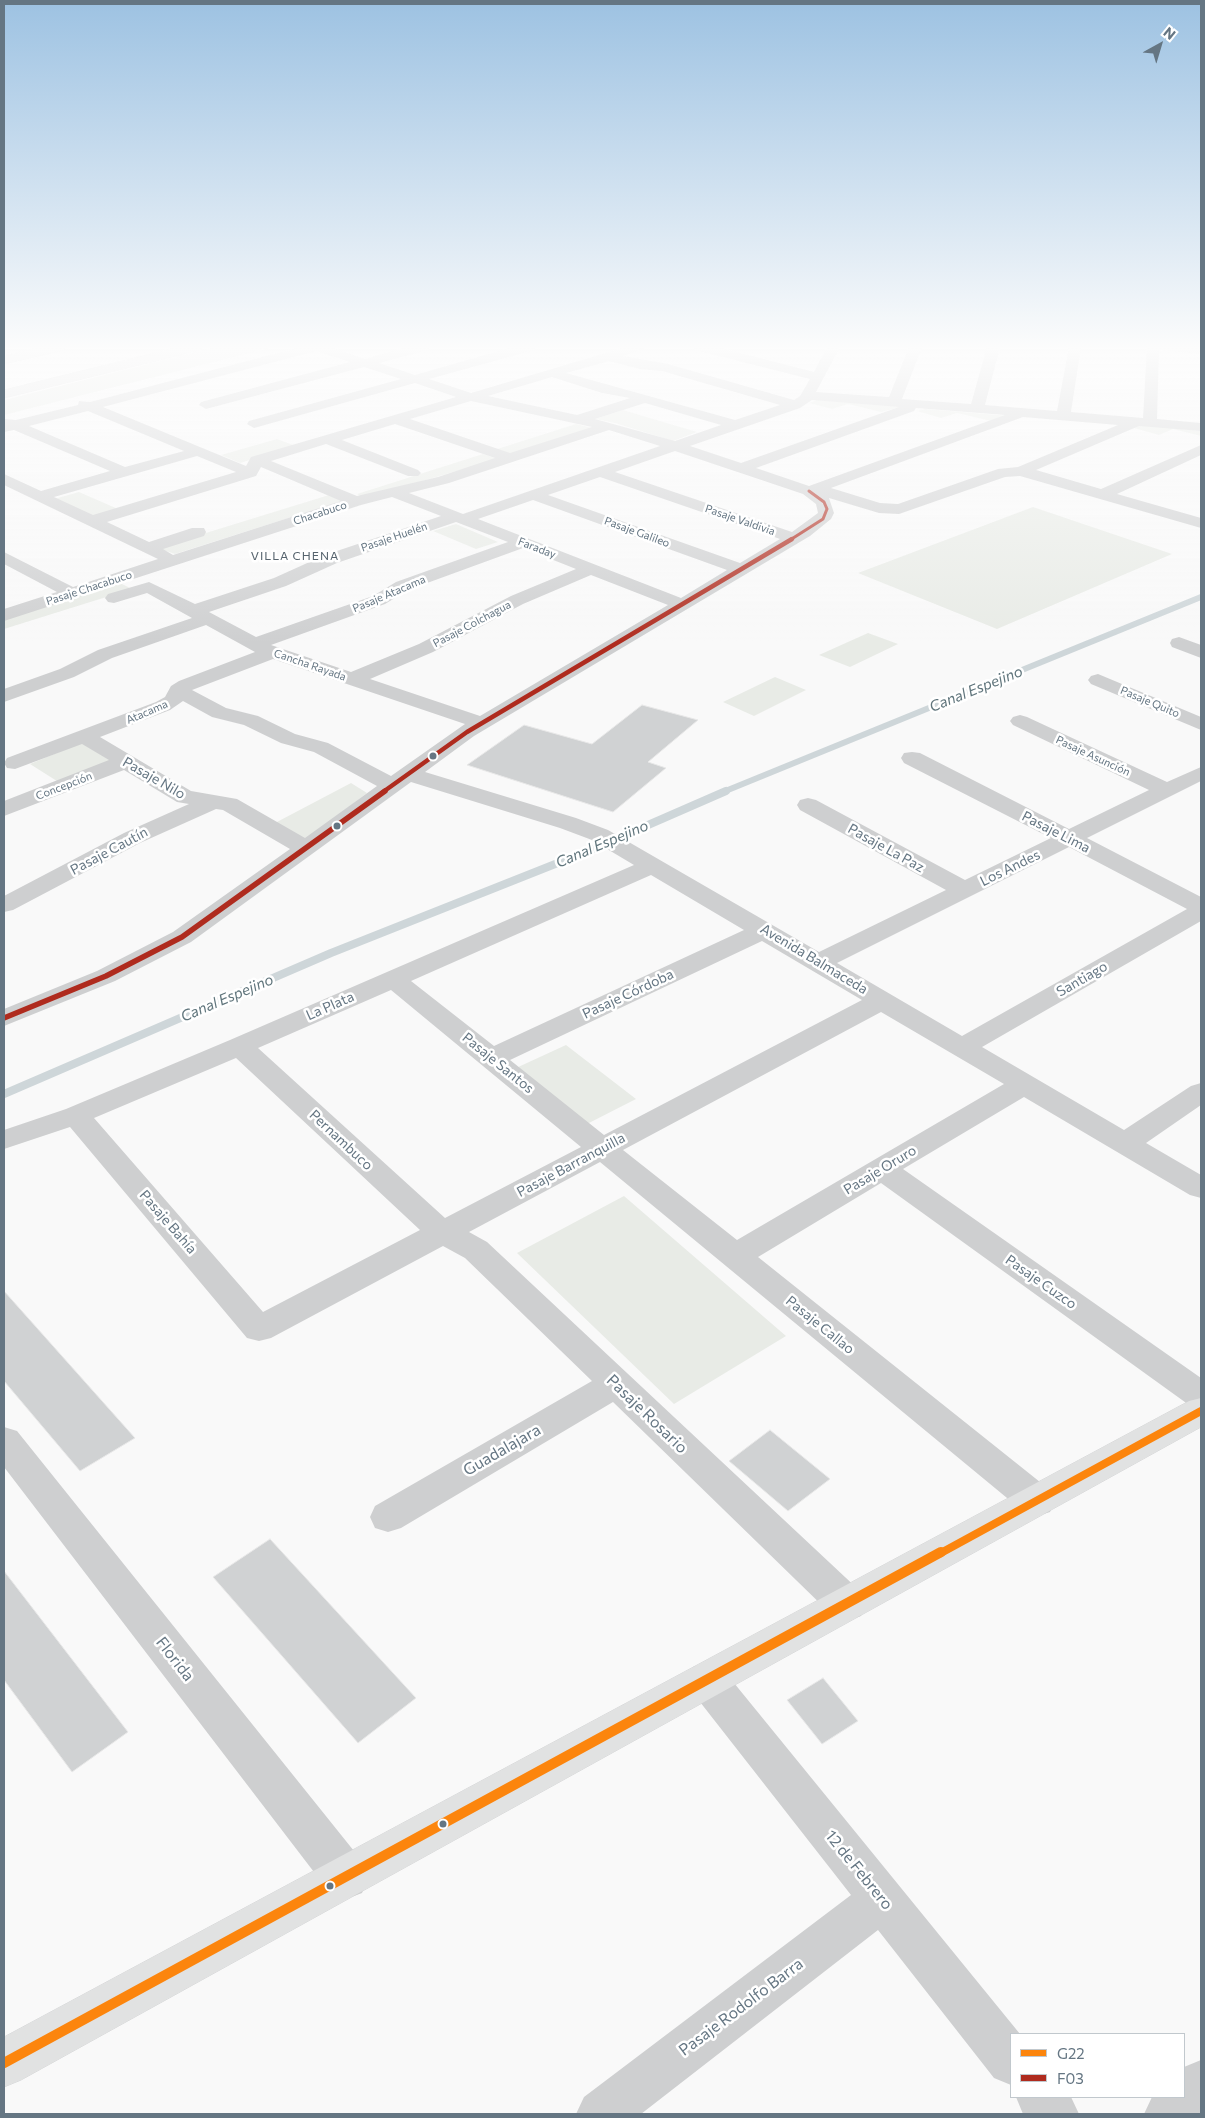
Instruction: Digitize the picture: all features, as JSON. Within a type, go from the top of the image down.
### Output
[{"type":"main road","points":[[4,2064],[1201,1411]]},
{"type":"street","points":[[60,446],[124,472]]},
{"type":"street","points":[[186,446],[254,466],[342,496]]},
{"type":"street","points":[[92,521],[254,466],[306,446]]},
{"type":"street","points":[[344,446],[413,473]]},
{"type":"street","points":[[472,446],[509,458]]},
{"type":"street","points":[[458,458],[498,446]]},
{"type":"street","name":"Chacabuco","points":[[309,496],[342,496],[393,492],[443,480],[547,446]]},
{"type":"street","points":[[676,446],[813,490],[893,510],[1003,472],[1022,471],[1085,446]]},
{"type":"street","name":"Pasaje Huelén","points":[[4,696],[67,673],[105,654],[280,582],[331,558],[534,495],[676,446]]},
{"type":"street","points":[[741,468],[803,446]]},
{"type":"street","points":[[813,490],[934,446]]},
{"type":"street","points":[[1102,495],[1201,449]]},
{"type":"street","points":[[4,497],[34,494],[199,451]]},
{"type":"street","name":"Chacabuco","points":[[174,560],[342,496],[431,467]]},
{"type":"street","points":[[1022,471],[1102,495],[1196,518]]},
{"type":"street","name":"Pasaje Valdivia","points":[[601,472],[793,538]]},
{"type":"street","points":[[4,479],[174,560]]},
{"type":"street","points":[[4,1018],[145,958],[213,917],[399,779],[481,723],[818,523],[826,513],[824,502],[813,490]]},
{"type":"street","name":"Faraday","points":[[393,492],[681,604]]},
{"type":"street","name":"Pasaje Galileo","points":[[534,495],[740,569]]},
{"type":"street","points":[[148,548],[214,527]]},
{"type":"street","name":"Pasaje Atacama","points":[[264,648],[379,600],[402,586],[522,542]]},
{"type":"street","points":[[4,557],[72,593]]},
{"type":"street","name":"Pasaje Chacabuco","points":[[4,615],[174,560]]},
{"type":"street","name":"Pasaje Colchagua","points":[[352,679],[426,648],[517,600],[592,569]]},
{"type":"street","name":"Pasaje Chacabuco","points":[[94,605],[148,587]]},
{"type":"street","name":"Cancha Rayada","points":[[148,587],[264,648],[481,723]]},
{"type":"street","points":[[1179,643],[1201,652]]},
{"type":"street","name":"Atacama","points":[[9,759],[85,737],[169,704],[174,700],[178,690],[264,648]]},
{"type":"street","name":"Pasaje Quito","points":[[1098,680],[1201,724]]},
{"type":"street","name":"Avenida Balmaceda","points":[[178,690],[219,713],[251,720],[288,739],[321,747],[399,779],[568,823],[600,835],[765,930],[1201,1188]]},
{"type":"street","name":"Pasaje Asunción","points":[[1020,721],[1167,790]]},
{"type":"street","name":"Pasaje Nilo","points":[[85,737],[185,797],[229,804],[307,849]]},
{"type":"street","name":"Pasaje Lima","points":[[912,758],[1201,906]]},
{"type":"street","points":[[9,759],[55,789]]},
{"type":"street","name":"Concepción","points":[[4,810],[124,762]]},
{"type":"street","name":"Los Andes","points":[[819,962],[1201,773]]},
{"type":"street","name":"Pasaje Cautín","points":[[4,905],[132,838],[215,801]]},
{"type":"street","name":"Pasaje La Paz","points":[[808,805],[965,890]]},
{"type":"street","name":"La Plata","points":[[4,1140],[76,1115],[240,1046],[654,865]]},
{"type":"street","name":"Santiago","points":[[963,1047],[1201,911]]},
{"type":"street","name":"Pasaje Córdoba","points":[[491,1058],[765,930]]},
{"type":"street","name":"Pasaje Santos","points":[[392,978],[603,1148]]},
{"type":"street","name":"Pasaje Barranquilla","points":[[259,1329],[883,1000]]},
{"type":"street","name":"Pernambuco","points":[[240,1046],[442,1233]]},
{"type":"street","name":"Pasaje Oruro","points":[[735,1256],[1025,1084]]},
{"type":"street","points":[[1125,1143],[1201,1092]]},
{"type":"street","name":"Pasaje Bahía","points":[[76,1115],[259,1329]]},
{"type":"street","name":"Pasaje Callao","points":[[603,1148],[1037,1501]]},
{"type":"street","name":"Pasaje Cuzco","points":[[882,1169],[1201,1396]]},
{"type":"street","name":"Pasaje Rosario","points":[[442,1233],[476,1250],[847,1604]]},
{"type":"street","name":"Guadalajara","points":[[388,1517],[616,1384]]},
{"type":"street","name":"Florida","points":[[4,1441],[346,1877]]},
{"type":"street","name":"12 de Febrero","points":[[707,1680],[1010,2060]]},
{"type":"street","name":"Pasaje Rodolfo Barra","points":[[601,2114],[882,1899]]},
{"type":"street","points":[[1169,2114],[1201,2084]]},
{"type":"street","points":[[1041,2098],[1054,2114]]},
{"type":"shaded area","points":[[253,446],[296,446],[240,463],[221,455]]},
{"type":"shaded area","points":[[507,446],[537,446],[509,455],[494,450]]},
{"type":"shaded area","points":[[483,454],[498,459],[364,498],[357,494]]},
{"type":"shaded area","points":[[79,492],[118,509],[93,517],[54,499]]},
{"type":"shaded area","points":[[329,495],[341,498],[342,501],[175,554],[157,548]]},
{"type":"shaded area","points":[[1033,507],[1172,554],[997,629],[858,573]]},
{"type":"shaded area","points":[[456,524],[498,542],[476,549],[433,531]]},
{"type":"shaded area","points":[[118,582],[132,589],[4,629],[4,619]]},
{"type":"shaded area","points":[[868,633],[898,644],[850,667],[819,655]]},
{"type":"shaded area","points":[[775,677],[806,690],[754,716],[723,702]]},
{"type":"shaded area","points":[[81,743],[114,762],[60,783],[30,764]]},
{"type":"shaded area","points":[[351,783],[367,793],[306,840],[275,823]]},
{"type":"shaded area","points":[[566,1045],[636,1099],[585,1125],[516,1068]]},
{"type":"shaded area","points":[[624,1196],[786,1336],[674,1404],[517,1253]]},
{"type":"building","points":[[642,705],[698,720],[648,762],[666,768],[613,812],[467,765],[524,725],[592,744]]},
{"type":"building","points":[[4,1291],[135,1438],[80,1471],[4,1381]]},
{"type":"building","points":[[770,1430],[830,1479],[788,1511],[729,1461]]},
{"type":"building","points":[[270,1539],[416,1698],[358,1743],[213,1577]]},
{"type":"building","points":[[4,1571],[128,1732],[72,1772],[4,1680]]},
{"type":"building","points":[[823,1678],[858,1721],[822,1744],[787,1700]]},
{"type":"waterway","name":"Canal Espejino","points":[[723,792],[1201,597]]},
{"type":"waterway","name":"Canal Espejino","points":[[4,1094],[331,953],[593,849],[726,791]]},
{"type":"transit line","name":"F03","points":[[4,1018],[106,976],[182,937],[467,732],[804,532],[823,519],[827,509],[824,502],[809,491]]},
{"type":"transit line","name":"G22","points":[[4,2063],[1201,1411]]},
{"type":"district","name":"VILLA CHENA","points":[[295,556]]}]
